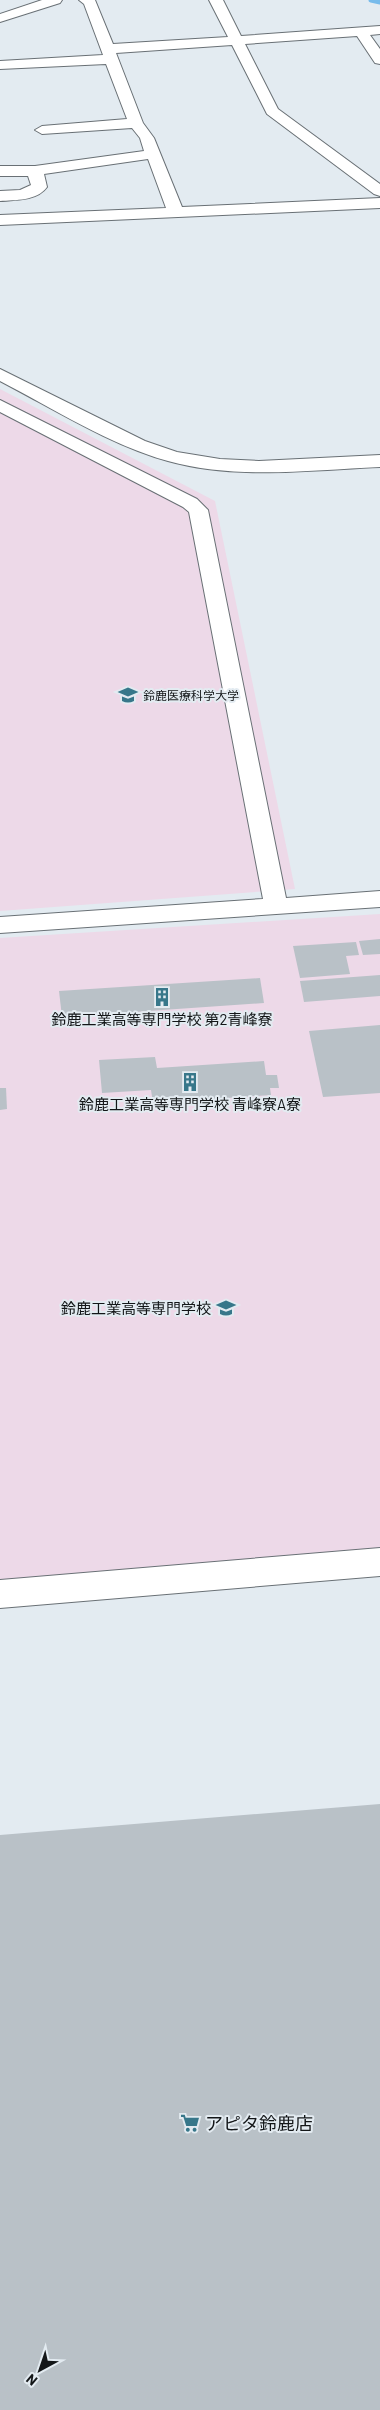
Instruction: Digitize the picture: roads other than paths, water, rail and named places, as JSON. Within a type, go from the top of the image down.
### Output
[{"type":"main road","points":[[0,7],[20,0]]},
{"type":"main road","points":[[0,18],[55,0]]},
{"type":"main road","points":[[86,0],[90,2],[136,123],[147,138],[176,212]]},
{"type":"main road","points":[[216,0],[272,111],[380,191]]},
{"type":"main road","points":[[0,65],[236,40],[380,30]]},
{"type":"main road","points":[[361,32],[380,60]]},
{"type":"main road","points":[[42,130],[136,123]]},
{"type":"main road","points":[[0,171],[35,171],[153,154]]},
{"type":"main road","points":[[0,196],[23,195],[39,187],[35,171]]},
{"type":"main road","points":[[0,220],[380,203]]},
{"type":"main road","points":[[0,374],[138,444],[174,457],[220,465],[259,467],[380,461]]},
{"type":"main road","points":[[0,405],[190,502],[198,510],[276,906]]},
{"type":"main road","points":[[0,925],[380,899]]},
{"type":"main road","points":[[0,1594],[380,1562]]},
{"type":"waterway","points":[[371,0],[380,2]]},
{"type":"place","name":"鈴鹿医療科学大学","points":[[128,695]]},
{"type":"place","name":"鈴鹿工業高等専門学校 第2青峰寮","points":[[162,997]]},
{"type":"place","name":"鈴鹿工業高等専門学校 青峰寮A寮","points":[[190,1082]]},
{"type":"place","name":"鈴鹿工業高等専門学校","points":[[226,1308]]},
{"type":"place","name":"アピタ鈴鹿店","points":[[190,2123]]}]
